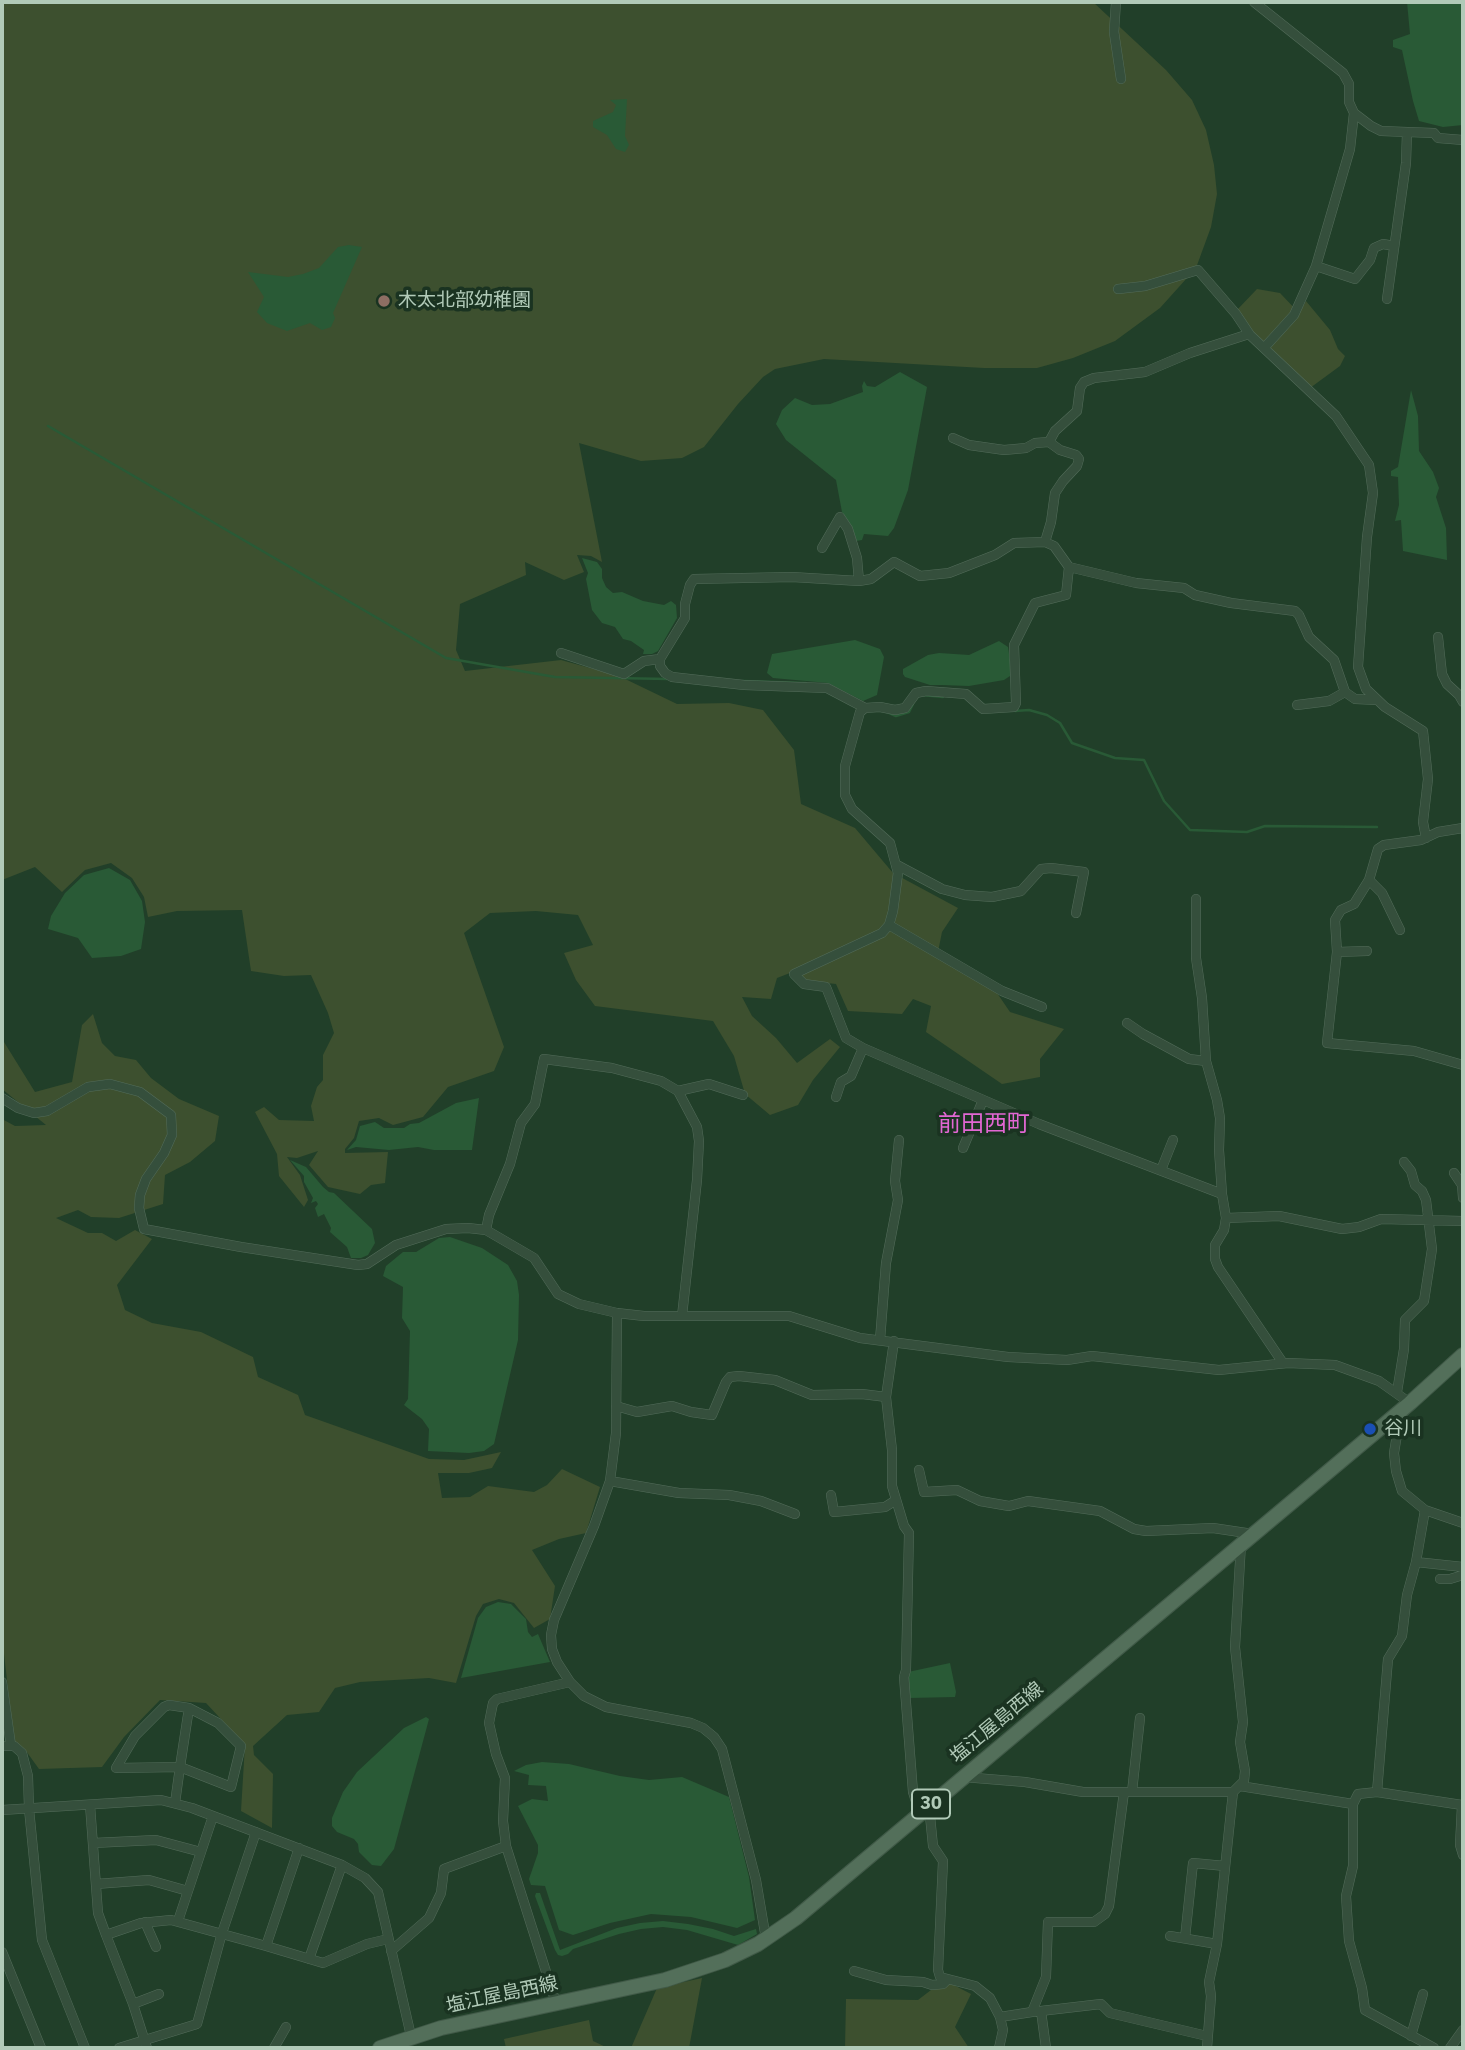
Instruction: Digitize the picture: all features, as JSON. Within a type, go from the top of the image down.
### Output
[{"type":"main road","name":"塩江屋島西線","points":[[380,2048],[441,2028],[694,1972],[725,1960],[796,1919],[1253,1534],[1403,1402],[1463,1355]]},
{"type":"street","points":[[1116,2],[1114,32],[1121,79]]},
{"type":"street","points":[[1254,2],[1343,72],[1349,84],[1349,102],[1354,113],[1350,149],[1316,266],[1294,315],[1264,348]]},
{"type":"street","points":[[1354,113],[1381,131],[1434,133],[1438,138],[1463,140]]},
{"type":"street","points":[[1387,299],[1406,163],[1407,132]]},
{"type":"street","points":[[1316,266],[1355,279],[1370,260],[1374,248],[1383,244],[1394,246]]},
{"type":"street","points":[[1118,289],[1145,286],[1198,270],[1236,314],[1249,334],[1336,416],[1369,465],[1373,493],[1358,667],[1366,689],[1377,700],[1423,731],[1428,779],[1423,822],[1426,838]]},
{"type":"street","points":[[1049,442],[1055,431],[1077,411],[1080,388],[1084,382],[1094,378],[1145,372],[1189,353],[1249,334]]},
{"type":"street","points":[[953,438],[969,445],[1004,450],[1049,442],[1079,459],[1077,466],[1055,494],[1045,542]]},
{"type":"street","points":[[822,548],[840,517],[848,529],[858,558],[859,581]]},
{"type":"street","points":[[1045,542],[1061,553],[1069,567],[1066,595],[1035,603],[1014,645],[1014,707],[984,709],[966,694],[926,691],[916,693],[905,708],[895,710],[872,707],[827,688],[744,685],[672,677],[660,666],[660,659],[685,618],[685,604],[694,579],[792,578],[859,581],[871,579],[894,562],[920,576],[949,573],[995,555],[1014,543],[1045,542]]},
{"type":"street","points":[[1069,567],[1136,583],[1184,588],[1195,595],[1231,603],[1295,611],[1309,637],[1335,660],[1348,694]]},
{"type":"street","points":[[1438,637],[1442,674],[1463,702]]},
{"type":"street","points":[[561,653],[624,674],[644,661],[660,659]]},
{"type":"street","points":[[1297,705],[1329,701],[1348,694],[1377,700]]},
{"type":"street","points":[[872,707],[860,712],[845,766],[845,795],[852,809],[890,843],[897,866],[897,893],[889,925],[882,933],[794,974],[804,984],[826,987],[846,1038],[863,1048],[1039,1124],[1222,1194]]},
{"type":"street","points":[[1463,828],[1381,847],[1369,880],[1354,904],[1341,911],[1335,920],[1337,952],[1327,1043],[1414,1051],[1463,1065]]},
{"type":"street","points":[[897,866],[943,889],[965,895],[992,897],[1021,891],[1041,869],[1084,872],[1076,913]]},
{"type":"street","points":[[1369,880],[1382,893],[1400,930]]},
{"type":"street","points":[[1196,899],[1196,958],[1202,998],[1206,1061],[1220,1118],[1219,1150],[1226,1217],[1224,1230],[1215,1245],[1215,1259],[1283,1363]]},
{"type":"street","points":[[889,925],[1002,990],[1042,1007]]},
{"type":"street","points":[[1337,952],[1367,951]]},
{"type":"street","points":[[1127,1023],[1189,1059],[1206,1061]]},
{"type":"street","points":[[836,1097],[841,1082],[851,1076],[863,1048]]},
{"type":"street","points":[[486,1230],[489,1215],[510,1164],[521,1123],[535,1104],[544,1059],[612,1068],[661,1081],[678,1091],[697,1127],[699,1141],[682,1316]]},
{"type":"street","points":[[2,1098],[18,1108],[34,1113],[47,1111],[88,1087],[110,1084],[140,1092],[171,1115],[172,1135],[164,1153],[146,1179],[140,1195],[139,1208],[144,1229],[358,1265],[367,1264],[396,1245],[446,1228],[468,1227],[486,1230],[534,1258],[558,1294],[579,1304],[617,1313],[644,1317],[789,1316],[860,1338],[1008,1357],[1067,1360],[1092,1356],[1219,1370],[1283,1363],[1335,1365],[1371,1378],[1403,1402]]},
{"type":"street","points":[[678,1091],[709,1084],[743,1095]]},
{"type":"street","points":[[962,1148],[983,1100]]},
{"type":"street","points":[[880,1340],[886,1263],[898,1200],[895,1181],[899,1140]]},
{"type":"street","points":[[1161,1170],[1173,1140]]},
{"type":"street","points":[[1404,1162],[1426,1200],[1432,1250],[1424,1301],[1405,1320],[1403,1402],[1394,1453],[1396,1471],[1402,1491],[1425,1510],[1463,1523]]},
{"type":"street","points":[[1454,1173],[1462,1185],[1463,1198]]},
{"type":"street","points":[[1226,1217],[1279,1216],[1342,1229],[1359,1227],[1381,1219],[1463,1221]]},
{"type":"street","points":[[617,1313],[616,1406],[610,1481],[554,1620],[552,1649],[570,1682],[584,1696],[606,1707],[691,1723],[714,1737],[722,1749],[733,1788],[756,1880],[766,1938]]},
{"type":"street","points":[[894,1341],[886,1396],[892,1450],[892,1486],[904,1526],[909,1533],[904,1677],[911,1780],[925,1810],[933,1846],[943,1861],[940,1977],[975,1986],[990,1998],[1000,2017],[1003,2030],[999,2048]]},
{"type":"street","points":[[616,1406],[637,1412],[672,1406],[712,1415],[726,1382],[730,1377],[739,1376],[775,1380],[812,1395],[886,1396]]},
{"type":"street","points":[[919,1470],[924,1492],[957,1490],[980,1501],[1009,1506],[1028,1502],[1100,1511],[1134,1529],[1146,1531],[1213,1528],[1253,1534]]},
{"type":"street","points":[[610,1481],[679,1493],[729,1494],[761,1501],[794,1514]]},
{"type":"street","points":[[831,1495],[834,1512],[885,1507],[896,1500]]},
{"type":"street","points":[[1377,1792],[1388,1659],[1402,1636],[1407,1595],[1425,1510]]},
{"type":"street","points":[[1207,2048],[1211,1996],[1209,1982],[1217,1944],[1236,1789],[1244,1781],[1245,1771],[1240,1742],[1243,1722],[1235,1647],[1241,1544]]},
{"type":"street","points":[[1416,1562],[1463,1567]]},
{"type":"street","points":[[1440,1579],[1450,1580],[1463,1575]]},
{"type":"street","points":[[2,1682],[6,1746],[14,1746],[22,1754],[28,1776],[42,1940],[85,2048]]},
{"type":"street","points":[[556,2003],[506,1846],[503,1821],[506,1787],[489,1723],[492,1703],[505,1696],[570,1682]]},
{"type":"street","points":[[164,1707],[189,1707],[218,1723],[241,1746],[231,1787],[180,1767],[116,1768],[135,1736],[164,1707]]},
{"type":"street","points":[[175,1804],[189,1707]]},
{"type":"street","points":[[1046,2048],[1037,2011],[1046,1977],[1048,1922],[1094,1922],[1100,1919],[1109,1906],[1140,1718]]},
{"type":"street","points":[[963,1777],[1025,1782],[1083,1793],[1236,1789],[1353,1804]]},
{"type":"street","points":[[1434,2048],[1365,2010],[1349,1941],[1346,1896],[1353,1866],[1353,1804],[1359,1794],[1377,1792],[1463,1805],[1460,1844],[1463,1855]]},
{"type":"street","points":[[2,1811],[161,1800],[214,1816],[342,1865],[365,1878],[378,1892],[411,2036]]},
{"type":"street","points":[[90,1805],[97,1913],[146,2044]]},
{"type":"street","points":[[178,1921],[214,1816]]},
{"type":"street","points":[[119,2048],[146,2044],[197,2025],[222,1933],[256,1832]]},
{"type":"street","points":[[93,1843],[156,1840],[201,1852]]},
{"type":"street","points":[[391,1951],[429,1918],[441,1893],[444,1869],[506,1846]]},
{"type":"street","points":[[266,1946],[299,1847]]},
{"type":"street","points":[[1185,1938],[1192,1863],[1225,1866]]},
{"type":"street","points":[[309,1959],[342,1865]]},
{"type":"street","points":[[96,1884],[149,1880],[188,1891]]},
{"type":"street","points":[[106,1935],[155,1920],[178,1921],[323,1963],[358,1947],[388,1939]]},
{"type":"street","points":[[145,1922],[156,1947]]},
{"type":"street","points":[[1170,1936],[1217,1944]]},
{"type":"street","points":[[2,1952],[41,2048]]},
{"type":"street","points":[[854,1970],[886,1980],[932,1985],[943,1984],[947,1980]]},
{"type":"street","points":[[133,2004],[159,1994]]},
{"type":"street","points":[[1410,2036],[1423,1994]]},
{"type":"street","points":[[1000,2017],[1101,2004],[1110,2013],[1207,2036]]},
{"type":"street","points":[[274,2048],[286,2027]]},
{"type":"street","points":[[1450,2048],[1463,2030]]},
{"type":"shaded area","points":[[2,2],[1093,2],[1166,70],[1192,100],[1206,130],[1217,194],[1211,227],[1196,268],[1160,308],[1115,341],[1073,358],[1037,368],[984,368],[824,359],[775,369],[763,377],[738,404],[704,447],[682,458],[641,461],[579,443],[602,562],[591,556],[577,555],[584,572],[564,580],[525,562],[526,575],[460,604],[456,650],[465,671],[561,660],[619,676],[677,704],[729,703],[763,710],[794,750],[801,804],[855,828],[893,873],[958,908],[942,932],[937,957],[995,990],[1010,1012],[1064,1029],[1040,1059],[1040,1077],[1002,1084],[926,1032],[931,1006],[913,999],[902,1014],[848,1011],[836,984],[808,981],[790,973],[777,978],[771,999],[742,997],[752,1016],[776,1038],[797,1063],[830,1039],[840,1047],[813,1080],[798,1105],[770,1115],[745,1094],[734,1056],[713,1021],[595,1006],[576,980],[564,953],[593,945],[578,915],[536,911],[490,913],[464,933],[504,1047],[494,1071],[448,1087],[423,1117],[393,1125],[379,1118],[359,1121],[354,1138],[345,1153],[388,1152],[385,1183],[371,1185],[360,1194],[328,1187],[309,1165],[318,1151],[297,1158],[287,1157],[300,1175],[308,1200],[304,1207],[279,1176],[277,1154],[255,1112],[264,1107],[279,1120],[314,1121],[311,1106],[317,1087],[323,1080],[323,1055],[334,1033],[311,975],[284,976],[251,971],[242,910],[177,911],[148,917],[144,897],[132,878],[111,863],[85,870],[62,892],[35,867],[2,880]]},
{"type":"shaded area","points":[[1407,2],[1463,2],[1463,125],[1443,127],[1419,121],[1402,50],[1393,47],[1393,40],[1410,34]]},
{"type":"shaded area","points":[[627,99],[625,136],[629,145],[625,152],[616,149],[607,135],[593,127],[593,121],[613,112],[616,105],[610,100]]},
{"type":"shaded area","points":[[338,247],[362,247],[333,313],[335,318],[331,327],[322,330],[310,323],[287,331],[267,323],[257,312],[264,297],[248,272],[288,277],[303,274],[319,268]]},
{"type":"shaded area","points":[[1257,289],[1280,293],[1299,313],[1306,301],[1330,330],[1338,349],[1345,356],[1340,366],[1310,388],[1251,333],[1236,311]]},
{"type":"shaded area","points":[[900,372],[927,387],[908,490],[894,528],[888,536],[864,534],[862,540],[856,541],[842,512],[836,480],[786,440],[776,424],[782,410],[795,398],[812,405],[830,404],[863,392],[864,381],[867,386],[875,387]]},
{"type":"shaded area","points":[[1411,390],[1418,416],[1419,451],[1433,472],[1439,488],[1436,497],[1446,528],[1447,560],[1403,551],[1401,520],[1395,521],[1399,505],[1398,477],[1391,476],[1391,471],[1398,467]]},
{"type":"shaded area","points":[[582,558],[597,562],[602,569],[606,587],[613,593],[622,592],[643,601],[664,605],[671,601],[676,605],[677,618],[658,651],[643,654],[644,650],[623,639],[615,627],[602,623],[592,610],[586,579],[588,573]]},
{"type":"shaded area","points":[[855,640],[880,649],[884,657],[877,695],[863,701],[828,683],[773,678],[767,673],[772,654]]},
{"type":"shaded area","points":[[999,641],[1008,647],[1010,660],[1010,676],[1004,680],[969,686],[930,685],[903,674],[903,669],[928,655],[969,655]]},
{"type":"shaded area","points":[[109,868],[130,880],[142,901],[145,922],[141,949],[121,956],[92,958],[78,938],[48,929],[51,916],[65,893],[84,875]]},
{"type":"shaded area","points":[[93,1014],[102,1043],[115,1056],[136,1060],[151,1078],[179,1099],[219,1116],[215,1141],[190,1162],[165,1175],[163,1204],[119,1218],[91,1217],[78,1210],[56,1218],[88,1233],[102,1233],[116,1241],[135,1230],[152,1239],[117,1285],[125,1310],[152,1323],[201,1332],[253,1357],[258,1377],[298,1395],[305,1415],[429,1459],[464,1460],[501,1452],[492,1468],[469,1473],[438,1473],[442,1498],[470,1497],[488,1486],[534,1492],[547,1485],[562,1469],[600,1487],[586,1533],[559,1539],[532,1550],[555,1586],[550,1619],[534,1628],[514,1603],[499,1599],[483,1604],[476,1616],[456,1683],[429,1678],[360,1682],[335,1688],[319,1712],[287,1715],[253,1746],[254,1755],[273,1774],[272,1828],[241,1811],[245,1745],[206,1703],[160,1700],[124,1737],[102,1767],[39,1769],[26,1751],[14,1742],[2,1636],[2,1119],[15,1126],[46,1125],[2,1089],[2,1034],[4,1042],[35,1092],[72,1082],[82,1025]]},
{"type":"shaded area","points":[[479,1098],[472,1150],[434,1150],[418,1147],[389,1150],[356,1147],[347,1150],[356,1140],[360,1126],[375,1122],[384,1128],[404,1128],[456,1103]]},
{"type":"shaded area","points":[[290,1160],[306,1167],[323,1187],[334,1193],[372,1229],[375,1243],[368,1255],[351,1258],[347,1247],[330,1232],[331,1228],[324,1214],[318,1217],[315,1208],[318,1204],[316,1201],[311,1203],[313,1198],[304,1182],[304,1176]]},
{"type":"shaded area","points":[[450,1237],[482,1248],[508,1265],[517,1281],[519,1295],[518,1340],[494,1444],[484,1451],[469,1453],[428,1451],[429,1429],[422,1419],[404,1405],[408,1399],[410,1331],[402,1318],[403,1287],[383,1276],[386,1266],[403,1252],[416,1252],[439,1238]]},
{"type":"shaded area","points":[[498,1602],[511,1604],[526,1619],[528,1632],[532,1637],[538,1634],[550,1662],[461,1678],[478,1618],[486,1607]]},
{"type":"shaded area","points":[[950,1663],[955,1697],[909,1698],[908,1672]]},
{"type":"shaded area","points":[[426,1717],[429,1719],[394,1849],[381,1866],[372,1865],[359,1852],[354,1839],[337,1832],[332,1826],[332,1818],[343,1792],[357,1772],[404,1728]]},
{"type":"shaded area","points":[[542,1762],[569,1764],[649,1780],[682,1777],[729,1797],[749,1877],[755,1920],[737,1928],[691,1917],[651,1914],[573,1935],[559,1930],[545,1886],[531,1885],[529,1879],[538,1845],[518,1806],[532,1799],[548,1801],[546,1786],[528,1785],[529,1775],[514,1771]]},
{"type":"shaded area","points":[[536,1893],[540,1893],[560,1950],[617,1928],[663,1921],[713,1929],[734,1936],[756,1929],[757,1934],[738,1945],[687,1930],[663,1927],[641,1929],[573,1949],[562,1956],[555,1950]]},
{"type":"shaded area","points":[[702,1978],[689,2048],[631,2048],[657,1988]]},
{"type":"shaded area","points":[[944,1980],[971,1994],[955,2027],[969,2048],[845,2048],[846,1999],[918,2000]]},
{"type":"shaded area","points":[[589,2020],[593,2041],[608,2048],[506,2048],[504,2039]]},
{"type":"waterway","points":[[48,426],[446,658],[555,677],[669,679]]},
{"type":"waterway","points":[[743,681],[806,683]]},
{"type":"waterway","points":[[922,695],[943,697]]},
{"type":"waterway","points":[[887,712],[896,716],[909,712],[913,704]]},
{"type":"waterway","points":[[1015,711],[1029,710],[1047,715],[1060,723],[1072,743],[1115,758],[1144,760],[1164,801],[1190,830],[1247,832],[1265,826],[1377,827]]},
{"type":"place","name":"木太北部幼稚園","points":[[384,301]]},
{"type":"place","name":"谷川","points":[[1370,1429]]},
{"type":"district","name":"前田西町","points":[[984,1124]]}]
